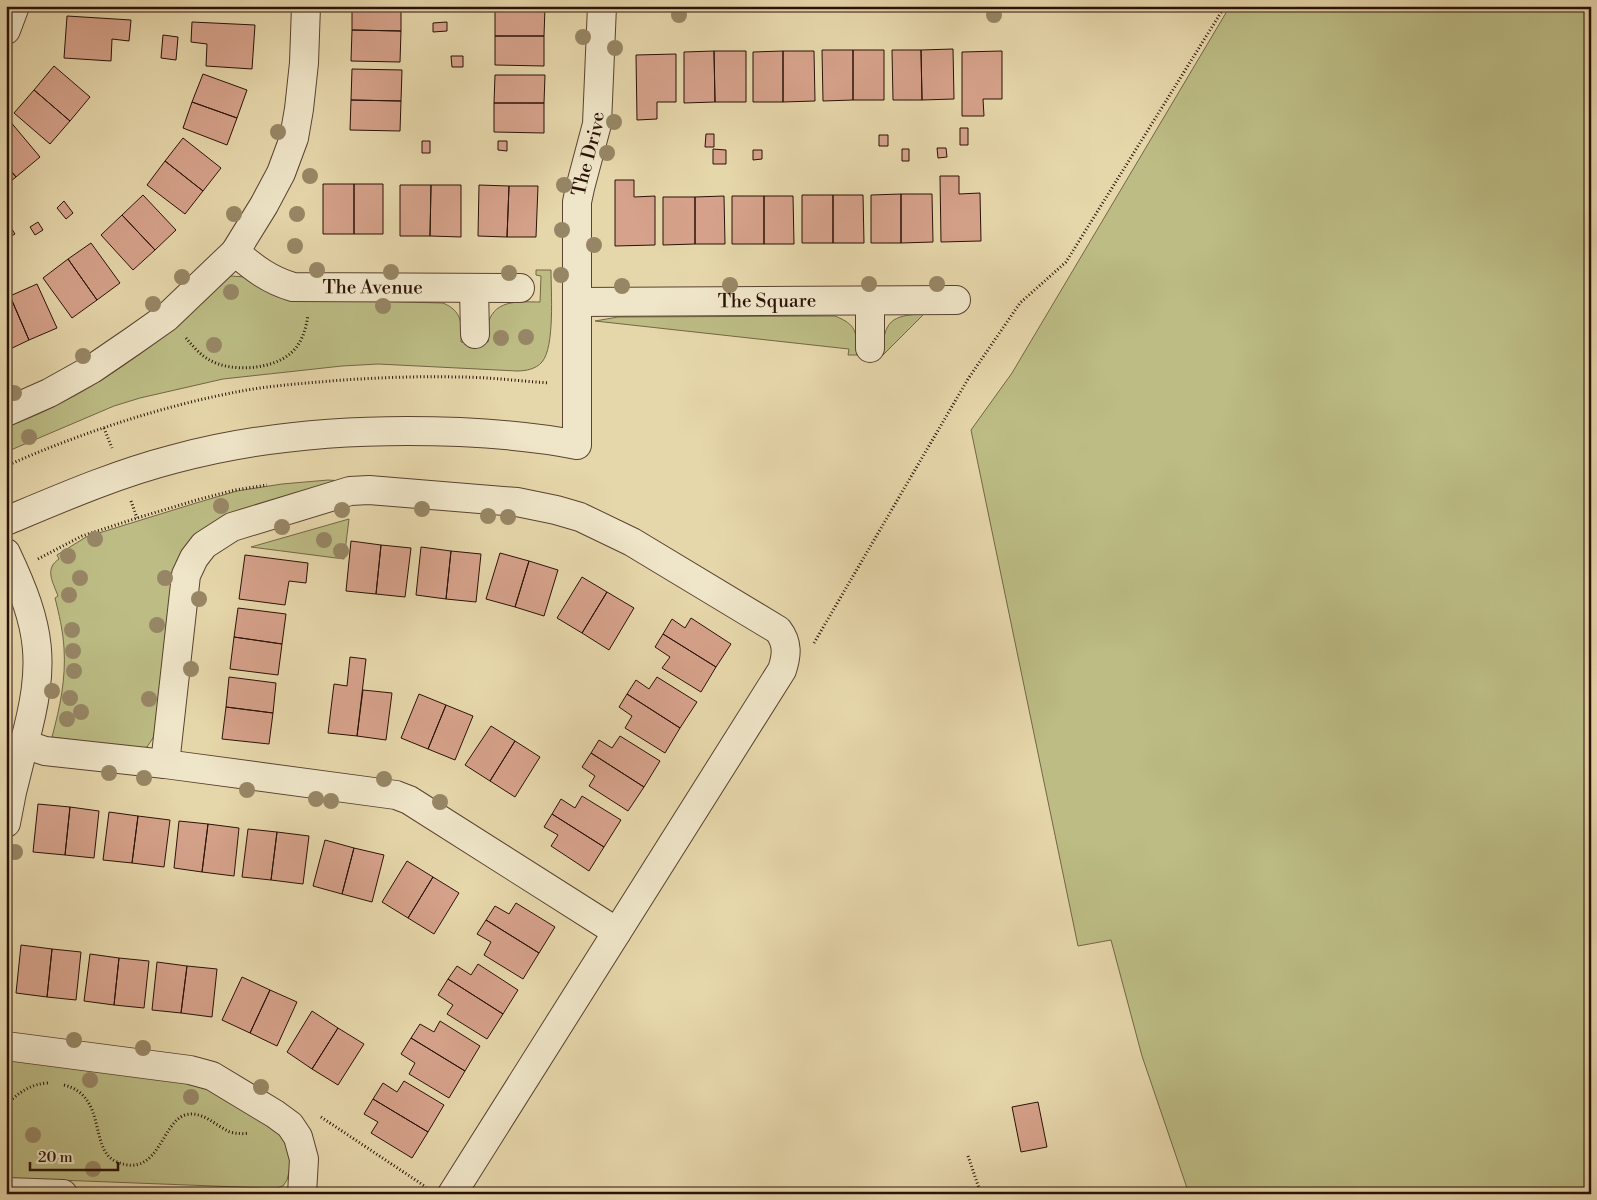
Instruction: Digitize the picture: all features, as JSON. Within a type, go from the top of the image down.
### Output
[{"type":"street","points":[[6,30],[15,6]]},
{"type":"street","points":[[6,412],[49,393],[92,369],[167,317],[235,252],[281,173],[294,138],[304,63],[306,6]]},
{"type":"street","name":"The Drive","points":[[6,521],[59,499],[152,466],[218,449],[255,442],[341,433],[426,431],[524,436],[576,445],[577,202],[597,124],[602,6]]},
{"type":"street","name":"The Avenue","points":[[235,252],[264,275],[279,283],[293,287],[520,288]]},
{"type":"street","points":[[474,288],[475,334]]},
{"type":"street","name":"The Square","points":[[577,302],[956,300]]},
{"type":"street","points":[[870,301],[870,348]]},
{"type":"street","points":[[165,764],[186,575],[194,558],[204,545],[232,527],[358,490],[517,502],[549,508],[580,517],[632,542],[778,630],[783,636],[786,646],[786,658],[782,670],[452,1194]]},
{"type":"street","points":[[6,554],[24,593],[34,624],[38,652],[38,676],[34,709],[12,792],[6,823]]},
{"type":"street","points":[[24,744],[44,750],[381,793],[409,800],[616,932]]},
{"type":"street","points":[[6,1046],[199,1072],[212,1076],[290,1125],[303,1149],[302,1194]]},
{"type":"street","points":[[6,1192],[63,1194]]},
{"type":"path","points":[[809,652],[968,380],[1020,302],[1066,262],[1225,6]]},
{"type":"path","points":[[167,317],[208,360],[228,366],[260,367],[282,359],[300,343],[309,313],[311,287]]},
{"type":"path","points":[[6,466],[48,448],[128,420],[208,398],[247,390],[400,377],[460,377],[554,383]]},
{"type":"path","points":[[35,560],[82,536],[137,518]]},
{"type":"path","points":[[6,1099],[11,1100],[21,1091],[36,1084],[52,1083]]},
{"type":"path","points":[[58,1083],[76,1088],[88,1100],[94,1112],[103,1146],[107,1153],[116,1162],[127,1164],[142,1163],[150,1157],[175,1122],[187,1114],[205,1117],[231,1132],[243,1134],[260,1131],[275,1114]]},
{"type":"path","points":[[320,1117],[426,1187]]},
{"type":"path","points":[[968,1156],[981,1194]]},
{"type":"green space","points":[[1230,6],[1591,6],[1591,1194],[1189,1194],[1142,1056],[1111,940],[1078,946],[971,430],[1012,373]]},
{"type":"green space","points":[[536,270],[551,270],[551,332],[546,355],[540,364],[531,369],[517,371],[378,364],[223,379],[140,398],[114,406],[6,452],[6,427],[73,397],[114,372],[172,328],[225,278],[231,276],[246,277],[330,300],[443,303],[454,310],[460,318],[461,342],[488,342],[489,321],[499,307],[512,303],[540,302],[541,276],[536,275]]},
{"type":"green space","points":[[924,314],[883,355],[848,355],[849,349],[595,321],[618,317],[835,316],[848,322],[854,330],[857,353],[882,354],[885,334],[891,322],[904,316]]},
{"type":"green space","points":[[328,480],[343,481],[232,514],[216,521],[202,531],[153,738],[147,747],[136,749],[52,737],[60,704],[64,671],[63,635],[55,598],[58,596],[51,576],[52,567],[59,559],[57,555],[86,537],[237,491],[282,484]]},
{"type":"green space","points":[[349,519],[344,559],[251,547]]},
{"type":"green space","points":[[6,1058],[185,1081],[210,1087],[277,1129],[290,1148],[290,1168],[287,1180],[283,1186],[265,1188],[6,1178]]},
{"type":"building","points":[[352,6],[401,6],[401,31],[352,30]]},
{"type":"building","points":[[495,7],[545,7],[544,36],[495,36]]},
{"type":"building","points":[[67,16],[131,20],[129,41],[112,39],[111,61],[64,58]]},
{"type":"building","points":[[192,22],[255,25],[252,69],[206,66],[207,44],[191,42]]},
{"type":"building","points":[[447,22],[447,31],[433,32],[433,23]]},
{"type":"building","points":[[352,30],[401,31],[400,62],[351,61]]},
{"type":"building","points":[[163,35],[178,37],[176,60],[161,58]]},
{"type":"building","points":[[495,36],[544,36],[544,66],[495,65]]},
{"type":"building","points":[[953,49],[954,99],[922,100],[921,50]]},
{"type":"building","points":[[822,50],[853,50],[853,100],[823,101]]},
{"type":"building","points":[[853,50],[884,50],[884,100],[853,100]]},
{"type":"building","points":[[892,50],[921,50],[922,100],[893,100]]},
{"type":"building","points":[[714,51],[746,51],[746,102],[715,102]]},
{"type":"building","points":[[714,51],[715,102],[684,103],[684,52]]},
{"type":"building","points":[[783,51],[814,51],[815,101],[783,102]]},
{"type":"building","points":[[783,51],[783,102],[753,102],[753,52]]},
{"type":"building","points":[[1002,51],[1002,99],[983,99],[984,116],[962,116],[962,52]]},
{"type":"building","points":[[676,54],[676,102],[657,102],[657,119],[637,120],[636,55]]},
{"type":"building","points":[[451,56],[463,56],[463,67],[452,67]]},
{"type":"building","points":[[54,66],[90,97],[70,121],[34,90]]},
{"type":"building","points":[[352,69],[402,70],[401,101],[351,100]]},
{"type":"building","points":[[203,74],[247,90],[237,118],[192,102]]},
{"type":"building","points":[[495,75],[545,75],[544,103],[494,103]]},
{"type":"building","points":[[34,90],[70,121],[50,144],[14,113]]},
{"type":"building","points":[[351,100],[401,101],[400,131],[350,130]]},
{"type":"building","points":[[192,102],[237,118],[227,145],[183,128]]},
{"type":"building","points":[[494,103],[544,103],[544,133],[494,132]]},
{"type":"building","points":[[9,120],[40,157],[16,177],[6,165],[6,123]]},
{"type":"building","points":[[960,128],[968,128],[968,145],[960,145]]},
{"type":"building","points":[[706,134],[714,134],[714,147],[705,147]]},
{"type":"building","points":[[879,135],[888,135],[888,146],[879,146]]},
{"type":"building","points":[[183,138],[221,168],[203,191],[165,161]]},
{"type":"building","points":[[422,141],[430,141],[430,153],[422,153]]},
{"type":"building","points":[[498,141],[507,141],[507,151],[498,150]]},
{"type":"building","points":[[937,148],[946,148],[947,157],[938,158]]},
{"type":"building","points":[[713,149],[726,150],[726,164],[713,164]]},
{"type":"building","points":[[902,149],[909,149],[909,161],[902,161]]},
{"type":"building","points":[[753,150],[762,150],[762,159],[753,160]]},
{"type":"building","points":[[165,161],[203,191],[185,214],[147,185]]},
{"type":"building","points":[[6,165],[16,177],[6,185]]},
{"type":"building","points":[[940,176],[959,176],[959,194],[980,193],[981,241],[941,242]]},
{"type":"building","points":[[615,180],[634,180],[634,197],[655,196],[655,245],[615,246]]},
{"type":"building","points":[[323,184],[354,184],[354,234],[323,234]]},
{"type":"building","points":[[354,184],[383,184],[383,234],[354,234]]},
{"type":"building","points":[[400,185],[431,185],[430,236],[400,236]]},
{"type":"building","points":[[431,185],[461,185],[461,237],[430,236]]},
{"type":"building","points":[[479,185],[509,186],[507,237],[478,236]]},
{"type":"building","points":[[509,186],[538,186],[536,237],[507,237]]},
{"type":"building","points":[[901,194],[932,194],[933,242],[901,243]]},
{"type":"building","points":[[901,194],[901,243],[871,243],[871,195]]},
{"type":"building","points":[[143,195],[176,230],[155,250],[122,215]]},
{"type":"building","points":[[802,195],[833,195],[833,243],[802,243]]},
{"type":"building","points":[[833,195],[863,195],[864,243],[833,243]]},
{"type":"building","points":[[724,196],[725,244],[695,244],[695,197]]},
{"type":"building","points":[[732,196],[764,196],[764,244],[732,244]]},
{"type":"building","points":[[764,196],[793,196],[794,244],[764,244]]},
{"type":"building","points":[[663,197],[695,197],[695,244],[663,245]]},
{"type":"building","points":[[64,201],[73,213],[66,219],[57,208]]},
{"type":"building","points":[[122,215],[155,250],[133,270],[101,235]]},
{"type":"building","points":[[38,222],[43,230],[35,235],[30,227]]},
{"type":"building","points":[[8,223],[15,234],[6,239],[6,224]]},
{"type":"building","points":[[91,243],[120,283],[97,300],[68,259]]},
{"type":"building","points":[[68,259],[97,300],[72,318],[43,278]]},
{"type":"building","points":[[37,284],[57,328],[29,340],[10,296]]},
{"type":"building","points":[[10,296],[29,340],[6,351],[6,298]]},
{"type":"building","points":[[351,541],[381,545],[376,594],[346,591]]},
{"type":"building","points":[[381,545],[411,548],[405,597],[376,594]]},
{"type":"building","points":[[421,547],[451,551],[446,599],[416,595]]},
{"type":"building","points":[[451,551],[481,554],[476,602],[446,599]]},
{"type":"building","points":[[500,553],[529,561],[515,607],[486,599]]},
{"type":"building","points":[[245,555],[308,563],[306,583],[289,581],[285,605],[239,599]]},
{"type":"building","points":[[529,561],[558,570],[544,616],[515,607]]},
{"type":"building","points":[[582,577],[607,592],[582,633],[557,618]]},
{"type":"building","points":[[607,592],[634,608],[609,650],[582,633]]},
{"type":"building","points":[[238,608],[286,614],[282,644],[234,637]]},
{"type":"building","points":[[691,618],[731,644],[716,667],[663,634],[672,619],[685,628]]},
{"type":"building","points":[[663,634],[716,667],[701,692],[662,668],[670,657],[655,647]]},
{"type":"building","points":[[234,637],[282,644],[278,675],[230,669]]},
{"type":"building","points":[[350,657],[366,659],[357,736],[328,733],[334,684],[347,686]]},
{"type":"building","points":[[229,677],[276,683],[273,713],[226,707]]},
{"type":"building","points":[[657,677],[697,702],[680,728],[627,694],[636,680],[649,689]]},
{"type":"building","points":[[363,690],[392,693],[386,740],[357,736]]},
{"type":"building","points":[[419,694],[446,705],[428,749],[401,738]]},
{"type":"building","points":[[627,694],[680,728],[665,753],[625,728],[632,716],[619,707]]},
{"type":"building","points":[[446,705],[473,716],[455,760],[428,749]]},
{"type":"building","points":[[226,707],[273,713],[269,744],[222,739]]},
{"type":"building","points":[[491,726],[515,741],[490,781],[465,765]]},
{"type":"building","points":[[620,736],[660,761],[644,787],[591,753],[599,740],[612,748]]},
{"type":"building","points":[[515,741],[540,757],[515,797],[490,781]]},
{"type":"building","points":[[591,753],[644,787],[628,811],[589,786],[595,776],[582,767]]},
{"type":"building","points":[[582,796],[621,820],[604,847],[552,814],[561,799],[575,808]]},
{"type":"building","points":[[38,804],[70,807],[65,855],[33,852]]},
{"type":"building","points":[[70,807],[99,811],[94,858],[65,855]]},
{"type":"building","points":[[109,812],[138,816],[132,863],[103,860]]},
{"type":"building","points":[[552,814],[604,847],[589,871],[551,846],[558,835],[544,827]]},
{"type":"building","points":[[138,816],[170,820],[164,867],[132,863]]},
{"type":"building","points":[[179,821],[208,824],[202,872],[174,868]]},
{"type":"building","points":[[208,824],[239,828],[234,876],[202,872]]},
{"type":"building","points":[[248,829],[277,832],[271,880],[242,877]]},
{"type":"building","points":[[277,832],[309,836],[303,884],[271,880]]},
{"type":"building","points":[[325,840],[354,848],[342,894],[313,886]]},
{"type":"building","points":[[354,848],[384,855],[372,902],[342,894]]},
{"type":"building","points":[[407,861],[433,877],[408,918],[382,902]]},
{"type":"building","points":[[433,877],[459,893],[434,934],[408,918]]},
{"type":"building","points":[[516,903],[555,927],[539,953],[486,920],[495,906],[509,914]]},
{"type":"building","points":[[486,920],[539,953],[523,979],[484,955],[491,942],[477,934]]},
{"type":"building","points":[[21,945],[52,949],[47,997],[16,993]]},
{"type":"building","points":[[52,949],[81,952],[76,1000],[47,997]]},
{"type":"building","points":[[90,954],[119,958],[114,1005],[84,1001]]},
{"type":"building","points":[[119,958],[149,961],[144,1008],[114,1005]]},
{"type":"building","points":[[157,962],[187,966],[181,1013],[152,1010]]},
{"type":"building","points":[[478,964],[518,990],[503,1014],[448,979],[457,966],[471,975]]},
{"type":"building","points":[[187,966],[217,969],[212,1017],[181,1013]]},
{"type":"building","points":[[242,977],[270,990],[250,1033],[222,1020]]},
{"type":"building","points":[[448,979],[503,1014],[487,1039],[447,1014],[453,1005],[438,995]]},
{"type":"building","points":[[270,990],[297,1002],[277,1046],[250,1033]]},
{"type":"building","points":[[312,1011],[338,1028],[312,1069],[287,1052]]},
{"type":"building","points":[[440,1021],[480,1046],[465,1071],[411,1038],[420,1024],[434,1032]]},
{"type":"building","points":[[338,1028],[364,1044],[338,1085],[312,1069]]},
{"type":"building","points":[[411,1038],[465,1071],[449,1098],[409,1074],[415,1063],[401,1054]]},
{"type":"building","points":[[404,1081],[444,1105],[428,1132],[373,1099],[383,1083],[397,1092]]},
{"type":"building","points":[[373,1099],[428,1132],[412,1158],[371,1133],[378,1122],[364,1114]]},
{"type":"building","points":[[1038,1102],[1047,1147],[1021,1152],[1012,1107]]}]
